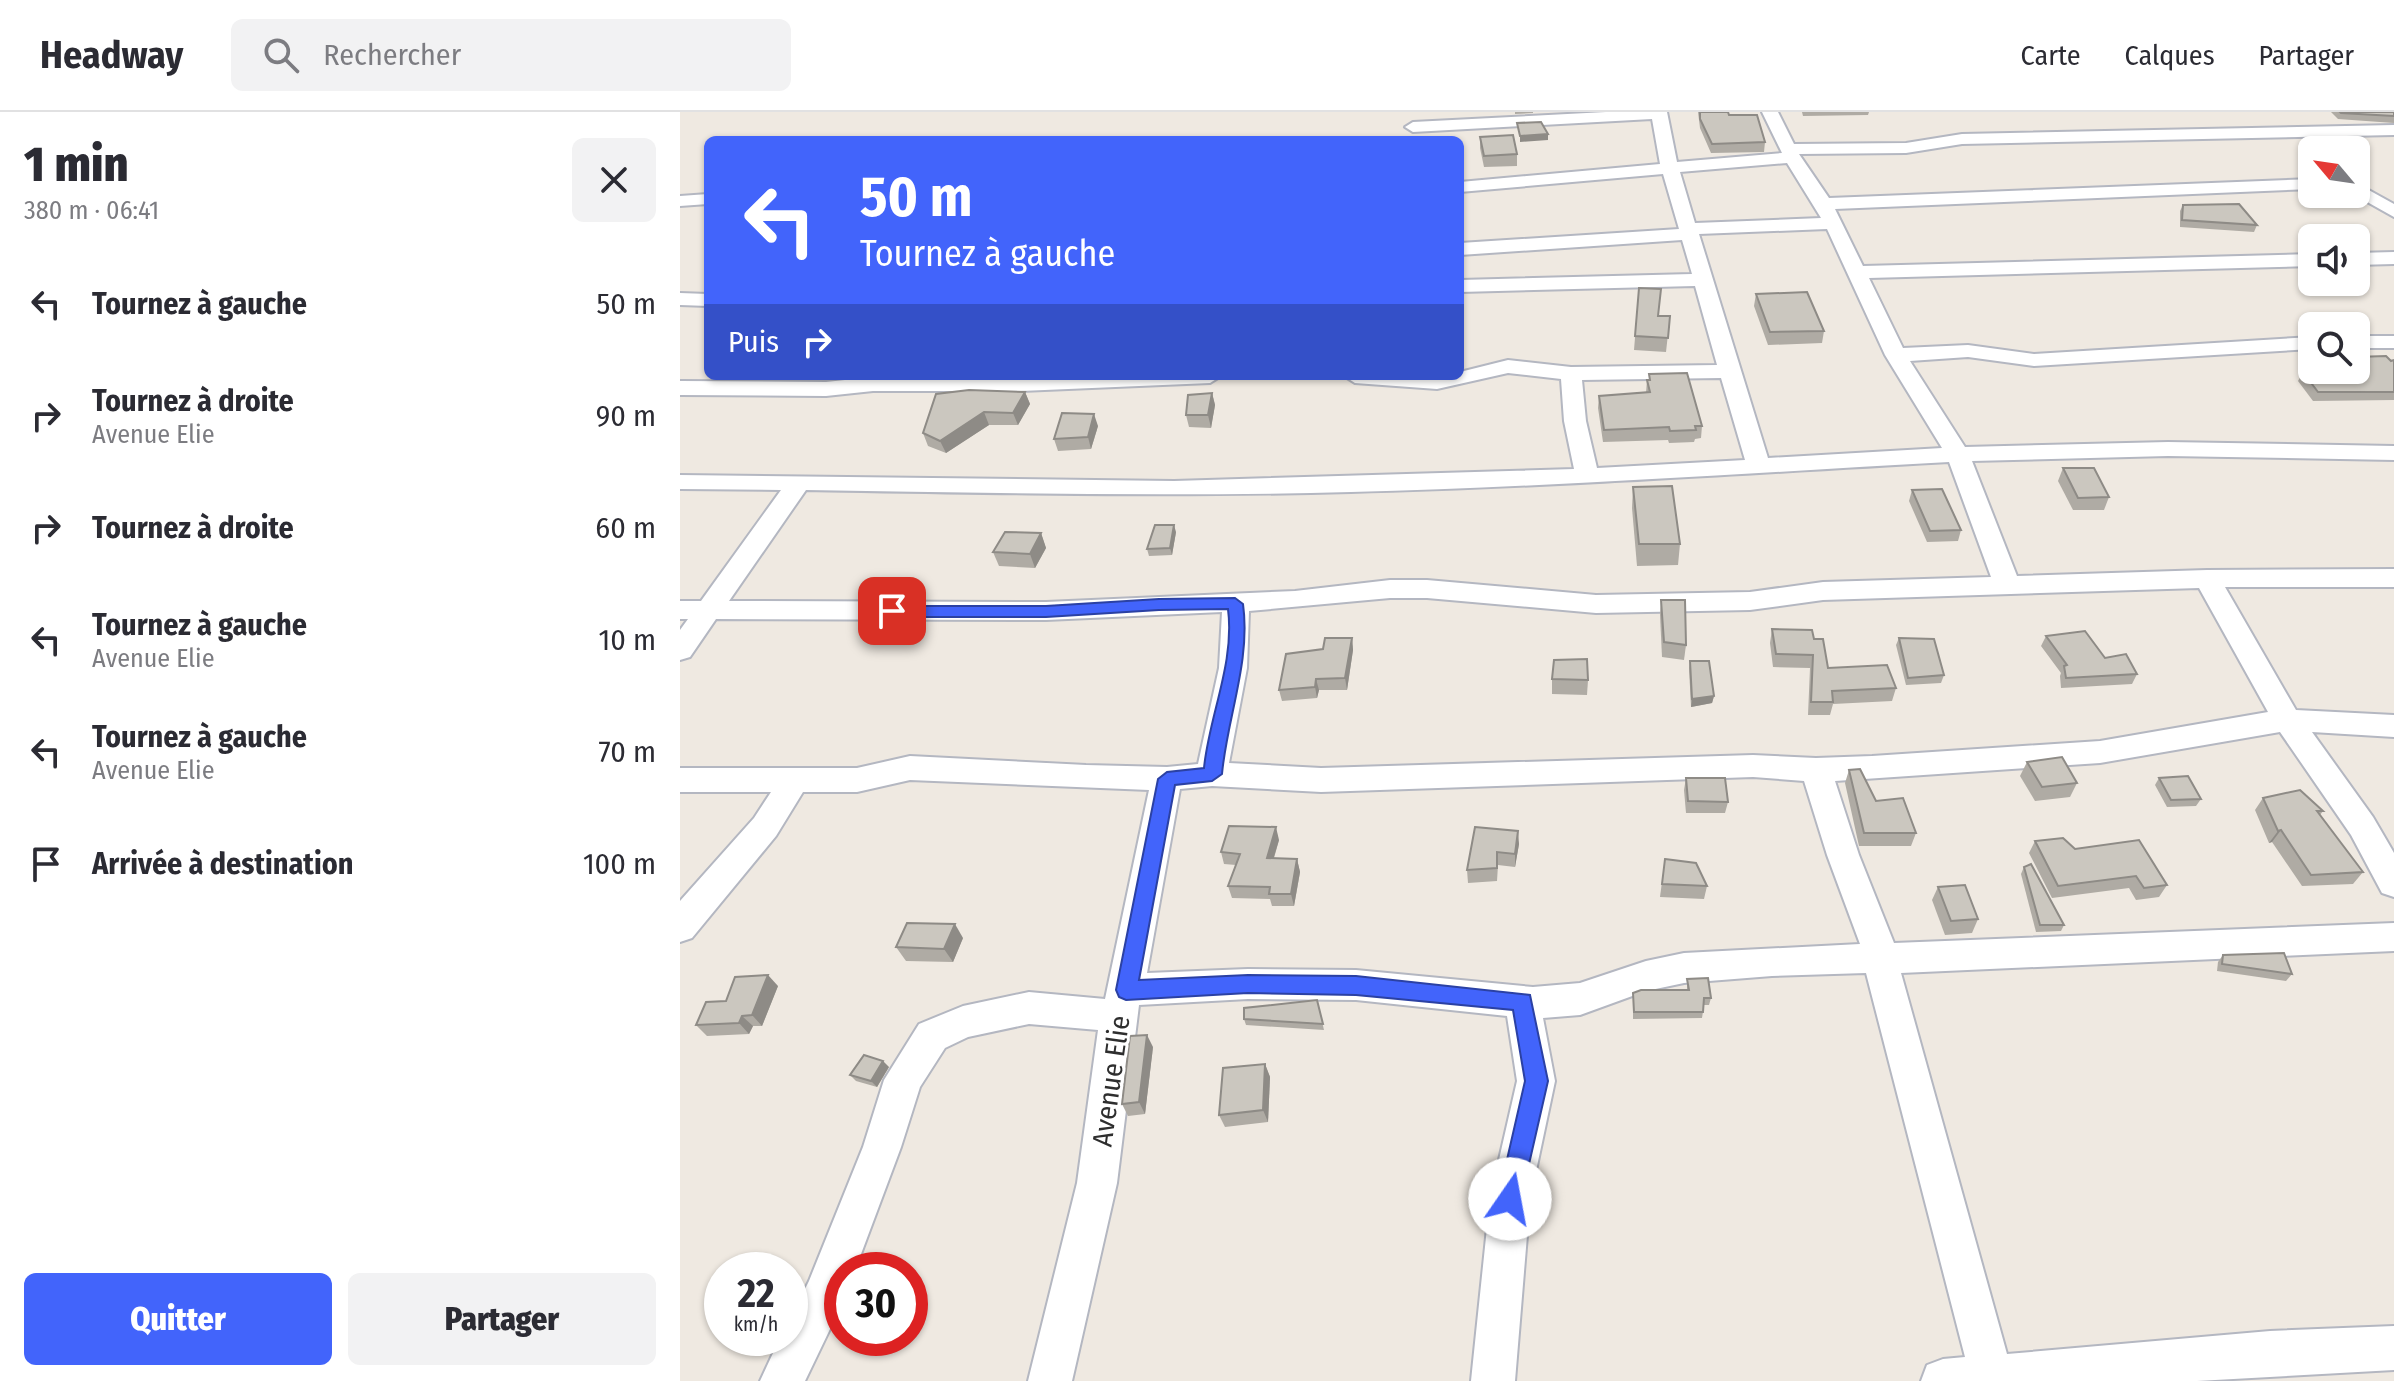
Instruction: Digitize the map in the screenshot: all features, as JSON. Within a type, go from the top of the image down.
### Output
[{"type":"street","points":[[1408,134],[1426,112]]},
{"type":"street","points":[[1770,112],[1790,153],[1824,204],[1896,355],[1958,454],[2008,587]]},
{"type":"street","points":[[2273,112],[2301,136]]},
{"type":"street","points":[[1408,134],[1659,113],[1670,169],[1759,468]]},
{"type":"street","points":[[1464,187],[1670,169],[1790,153],[1906,148],[1962,139],[2394,130]]},
{"type":"street","points":[[2370,185],[2386,184]]},
{"type":"street","points":[[1824,204],[2298,185]]},
{"type":"street","points":[[2370,195],[2394,212]]},
{"type":"street","points":[[680,201],[704,199]]},
{"type":"street","points":[[1464,249],[1833,223]]},
{"type":"street","points":[[2370,259],[2394,258]]},
{"type":"street","points":[[1857,272],[2298,260]]},
{"type":"street","points":[[1464,286],[1702,280]]},
{"type":"street","points":[[680,299],[704,300]]},
{"type":"street","points":[[2370,342],[2394,342]]},
{"type":"street","points":[[1896,355],[1968,351],[2034,360],[2298,343]]},
{"type":"street","points":[[1464,378],[1508,366],[1571,374],[1729,371]]},
{"type":"street","points":[[1571,374],[1575,421],[1587,476]]},
{"type":"street","points":[[680,388],[826,389],[873,384],[1021,384],[1116,380]]},
{"type":"street","points":[[1410,380],[1456,380]]},
{"type":"street","points":[[680,482],[800,481],[1128,488],[1359,485],[1759,468],[1958,454],[2212,448],[2394,453]]},
{"type":"street","points":[[680,650],[800,481]]},
{"type":"street","points":[[680,610],[1046,611],[1159,604],[1235,604],[1390,589],[1427,589],[1596,604],[1750,601],[1823,591],[2207,579],[2394,578]]},
{"type":"street","points":[[2207,579],[2287,720],[2362,826],[2394,883]]},
{"type":"street","points":[[1212,774],[1217,733],[1231,685],[1237,618],[1235,604]]},
{"type":"street","points":[[680,780],[857,780],[910,768],[1167,779],[1212,774],[1321,780],[1753,766],[1816,770],[2100,752],[2287,720],[2394,726]]},
{"type":"street","points":[[1816,770],[1843,855],[1877,944],[1878,958],[1992,1378]]},
{"type":"street","name":"Avenue Elie","points":[[1050,1381],[1097,1183],[1122,1003],[1167,779]]},
{"type":"street","points":[[682,921],[765,827],[794,781]]},
{"type":"street","points":[[782,1381],[825,1294],[882,1147],[903,1080],[932,1036],[963,1022],[1029,1008],[1122,1003],[1248,984],[1356,985],[1522,1002],[1580,999],[1646,976],[1684,968],[2394,937]]},
{"type":"street","points":[[1493,1381],[1510,1199],[1536,1081],[1522,1002]]},
{"type":"street","points":[[1943,1381],[2274,1367],[2394,1348]]},
{"type":"building","points":[[1700,112],[1757,115],[1765,142],[1712,144],[1700,119]]},
{"type":"building","points":[[2394,112],[2394,116],[2341,113]]},
{"type":"building","points":[[1541,122],[1548,134],[1520,136],[1517,123]]},
{"type":"building","points":[[1513,135],[1517,154],[1484,156],[1480,137]]},
{"type":"building","points":[[2239,204],[2257,225],[2182,220],[2183,205]]},
{"type":"building","points":[[1639,288],[1661,289],[1658,316],[1670,316],[1668,338],[1635,336]]},
{"type":"building","points":[[1807,292],[1824,331],[1770,332],[1756,294]]},
{"type":"building","points":[[2386,356],[2394,360],[2394,392],[2318,392],[2312,384],[2370,384],[2370,357]]},
{"type":"building","points":[[1687,373],[1702,426],[1695,426],[1696,430],[1670,431],[1669,427],[1604,430],[1599,396],[1650,392],[1649,374]]},
{"type":"building","points":[[969,390],[1025,392],[1013,413],[984,412],[940,441],[923,433],[936,394]]},
{"type":"building","points":[[1212,393],[1208,415],[1186,415],[1188,395]]},
{"type":"building","points":[[1062,413],[1094,414],[1088,437],[1054,439]]},
{"type":"building","points":[[2063,468],[2094,468],[2109,497],[2078,498]]},
{"type":"building","points":[[1672,486],[1680,544],[1639,544],[1633,487]]},
{"type":"building","points":[[1942,489],[1961,530],[1930,531],[1912,490]]},
{"type":"building","points":[[1155,525],[1174,525],[1170,548],[1147,549]]},
{"type":"building","points":[[1005,532],[1041,533],[1030,554],[993,552]]},
{"type":"building","points":[[1661,600],[1685,600],[1686,645],[1664,642]]},
{"type":"building","points":[[1772,629],[1812,630],[1814,639],[1823,639],[1828,668],[1887,665],[1896,688],[1832,691],[1833,702],[1811,702],[1813,655],[1776,654]]},
{"type":"building","points":[[2085,631],[2105,658],[2126,654],[2137,674],[2066,678],[2064,666],[2067,665],[2046,636]]},
{"type":"building","points":[[1325,638],[1352,638],[1345,678],[1316,679],[1315,687],[1279,690],[1286,654],[1323,649]]},
{"type":"building","points":[[1899,638],[1934,639],[1944,675],[1908,678]]},
{"type":"building","points":[[1587,659],[1588,680],[1552,679],[1554,660]]},
{"type":"building","points":[[1690,661],[1709,661],[1714,696],[1692,699]]},
{"type":"building","points":[[2062,757],[2077,783],[2042,787],[2027,762]]},
{"type":"building","points":[[1860,769],[1876,801],[1903,798],[1916,833],[1864,833],[1849,770]]},
{"type":"building","points":[[2188,776],[2201,799],[2171,800],[2159,778]]},
{"type":"building","points":[[1686,778],[1725,778],[1728,802],[1688,801]]},
{"type":"building","points":[[2300,790],[2323,811],[2317,811],[2363,872],[2311,875],[2281,830],[2278,831],[2263,798]]},
{"type":"building","points":[[1229,826],[1276,827],[1267,858],[1297,859],[1291,894],[1269,894],[1270,887],[1228,886],[1240,854],[1221,852]]},
{"type":"building","points":[[1475,827],[1518,831],[1515,854],[1497,852],[1497,868],[1467,870]]},
{"type":"building","points":[[2063,838],[2075,849],[2139,840],[2167,885],[2144,888],[2136,876],[2058,886],[2035,841]]},
{"type":"building","points":[[1665,859],[1696,863],[1707,886],[1662,884]]},
{"type":"building","points":[[2031,864],[2064,925],[2040,925],[2024,867]]},
{"type":"building","points":[[1965,885],[1978,919],[1951,921],[1938,887]]},
{"type":"building","points":[[907,923],[955,924],[944,949],[896,947]]},
{"type":"building","points":[[2284,953],[2292,974],[2222,964],[2223,955]]},
{"type":"building","points":[[768,975],[752,1015],[742,1016],[739,1023],[696,1025],[706,1002],[726,1001],[735,977]]},
{"type":"building","points":[[1708,978],[1711,998],[1704,998],[1703,1012],[1634,1012],[1633,993],[1641,990],[1689,990],[1687,979]]},
{"type":"building","points":[[1317,1000],[1323,1024],[1244,1019],[1244,1008]]},
{"type":"building","points":[[1147,1035],[1139,1102],[1122,1104],[1130,1036]]},
{"type":"building","points":[[864,1055],[883,1061],[871,1081],[850,1075]]},
{"type":"building","points":[[1265,1064],[1263,1110],[1219,1115],[1223,1068]]},
{"type":"route","points":[[892,611],[1046,611],[1159,604],[1235,604],[1237,618],[1231,685],[1217,733],[1212,774],[1167,779],[1126,990],[1248,984],[1356,985],[1522,1002],[1536,1081],[1510,1199]]}]
